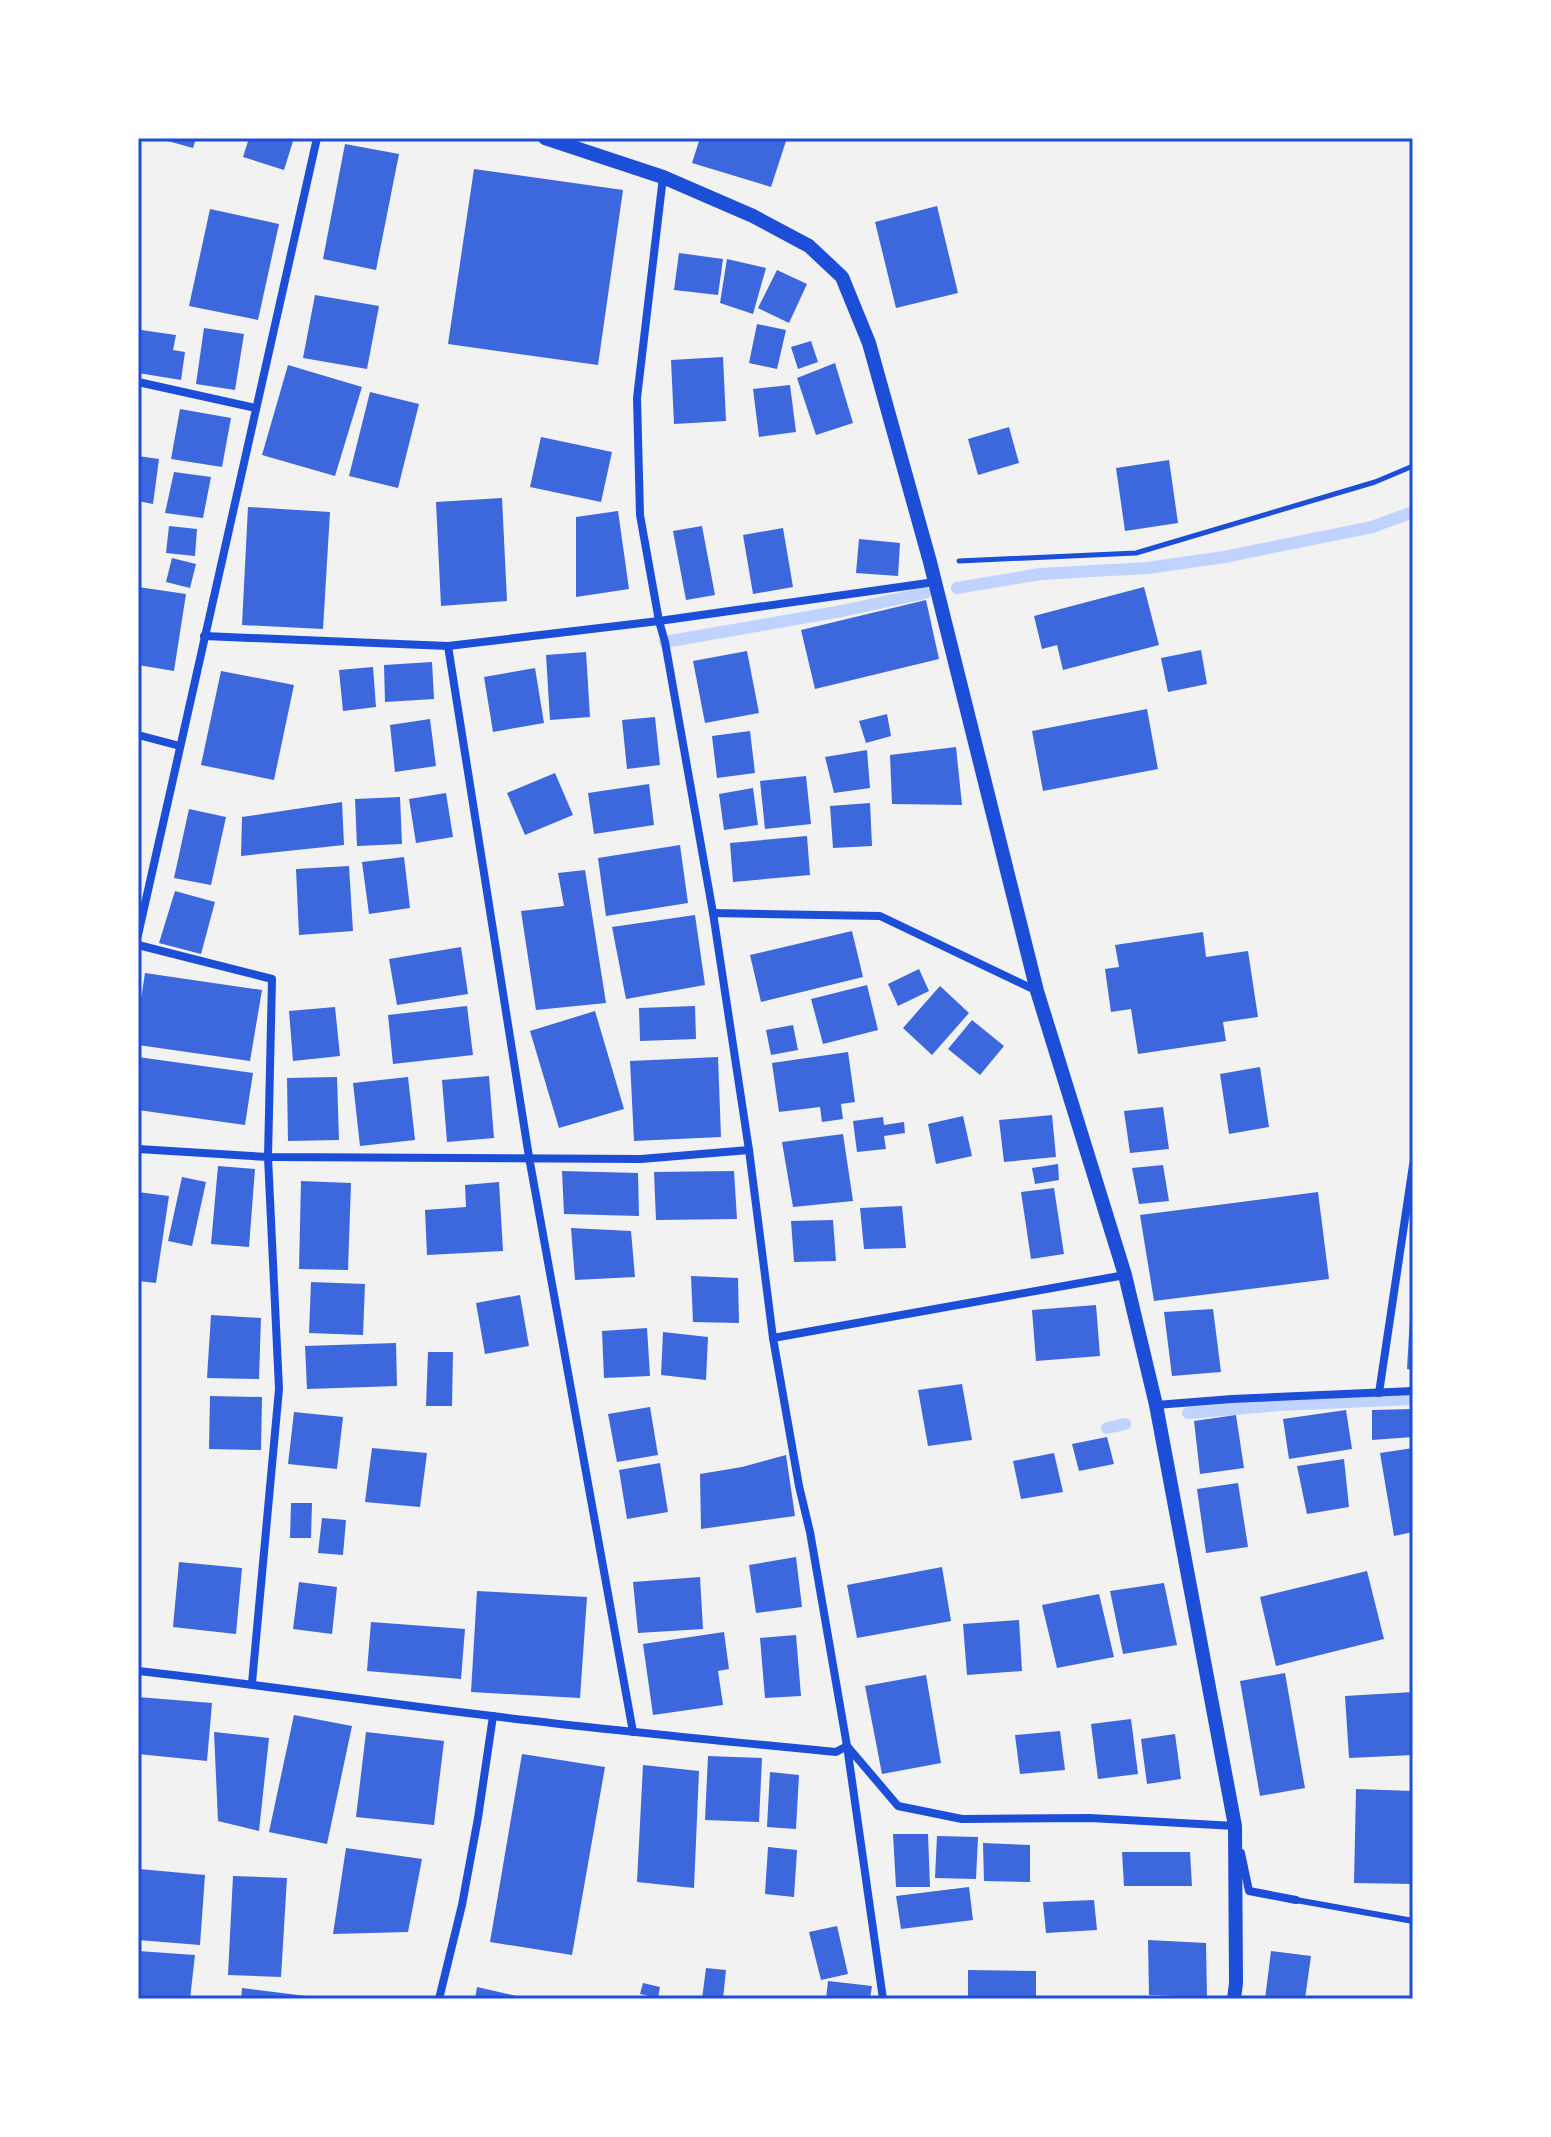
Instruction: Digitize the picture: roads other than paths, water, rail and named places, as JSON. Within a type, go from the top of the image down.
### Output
[{"type":"street","points":[[138,935],[317,138]]},
{"type":"street","points":[[545,138],[663,177],[753,216],[809,246],[842,277],[869,343],[930,562],[1037,991],[1125,1275],[1156,1405],[1249,1891],[1296,1900]]},
{"type":"street","points":[[663,177],[637,398],[640,515],[713,913],[749,1150],[773,1338],[847,1746],[883,1999]]},
{"type":"street","points":[[138,382],[256,408]]},
{"type":"street","points":[[204,636],[448,646],[659,621],[935,582]]},
{"type":"street","points":[[448,646],[529,1157],[633,1732]]},
{"type":"street","points":[[138,735],[180,746]]},
{"type":"street","points":[[713,913],[880,916],[1037,991]]},
{"type":"street","points":[[138,945],[272,979],[268,1157],[279,1389],[252,1683]]},
{"type":"street","points":[[138,1149],[268,1157],[641,1159],[749,1150]]},
{"type":"street","points":[[1379,1393],[1413,1165]]},
{"type":"street","points":[[773,1338],[1125,1275]]},
{"type":"street","points":[[1156,1405],[1413,1391]]},
{"type":"street","points":[[138,1671],[633,1732],[836,1752],[847,1746]]},
{"type":"street","points":[[439,1999],[462,1905],[493,1716]]},
{"type":"street","points":[[847,1746],[898,1806],[962,1819],[1090,1818],[1235,1826]]},
{"type":"street","points":[[1234,1999],[1235,1826]]},
{"type":"lane","points":[[1296,1900],[1413,1921]]},
{"type":"waterway","points":[[957,588],[1040,574],[1147,568],[1224,557],[1372,527],[1413,512]]},
{"type":"waterway","points":[[665,642],[925,593]]},
{"type":"waterway","points":[[1188,1413],[1413,1399]]},
{"type":"waterway","points":[[1107,1428],[1125,1424]]}]
